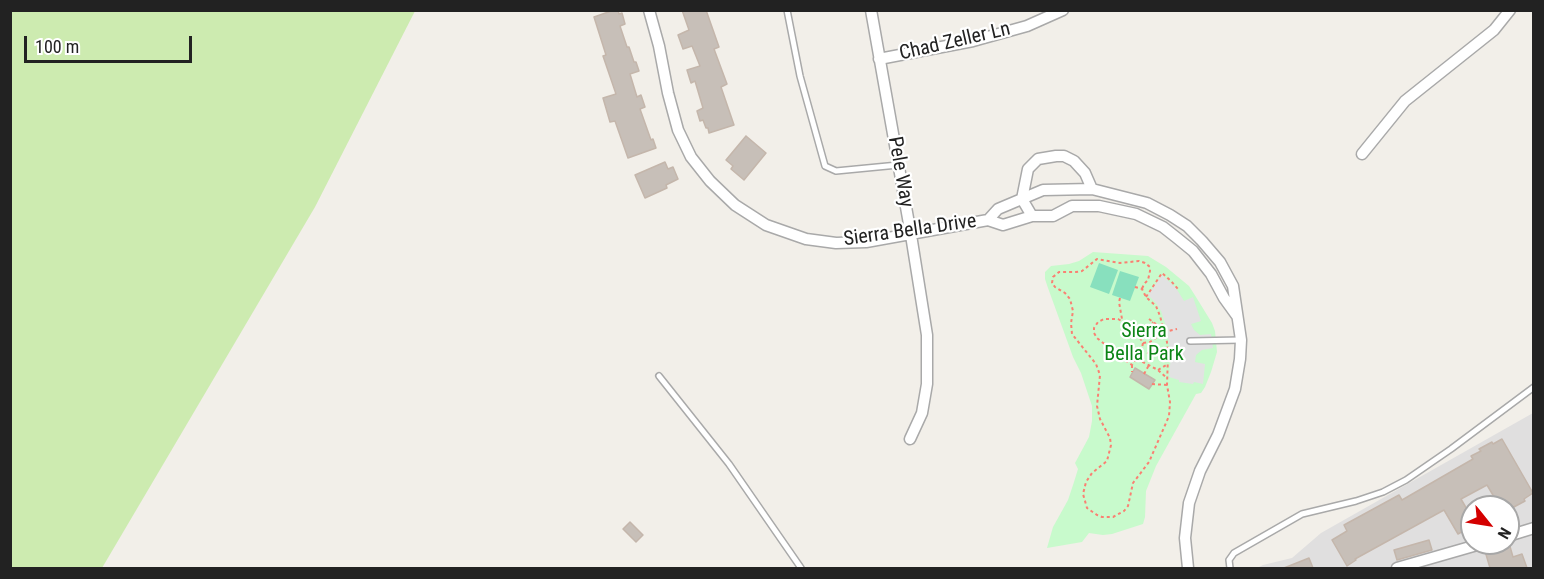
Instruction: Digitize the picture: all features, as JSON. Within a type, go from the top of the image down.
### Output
[{"type":"street","name":"Sierra Bella Drive","points":[[649,10],[678,130],[692,157],[710,181],[735,205],[766,225],[806,239],[836,243],[866,242],[988,220],[1003,225],[1032,216],[1053,216],[1072,206],[1099,206],[1137,214],[1163,227],[1193,251],[1211,274],[1237,316]]},
{"type":"street","name":"Pele Way","points":[[871,10],[927,335],[927,384],[922,413],[910,439]]},
{"type":"street","name":"Chad Zeller Ln","points":[[879,59],[974,41],[1027,26],[1064,10]]},
{"type":"street","points":[[1362,154],[1405,101],[1494,30],[1510,10]]},
{"type":"street","points":[[1032,216],[1022,199],[1028,170],[1038,159],[1064,156],[1074,161],[1085,173],[1092,189]]},
{"type":"street","name":"Sierra Bella Drive","points":[[988,220],[998,209],[1043,190],[1092,189],[1147,203],[1170,215],[1187,226],[1220,262],[1233,286],[1241,340],[1240,359],[1235,389],[1189,503],[1185,538],[1188,568]]},
{"type":"street","points":[[1397,568],[1460,550]]},
{"type":"lane","points":[[786,10],[825,166],[836,171],[898,165]]},
{"type":"lane","points":[[1190,341],[1241,340]]},
{"type":"lane","points":[[659,376],[729,464],[801,568]]},
{"type":"lane","points":[[1230,568],[1229,560],[1234,553],[1302,514],[1365,498],[1406,480],[1533,387]]},
{"type":"path","points":[[1135,287],[1142,289],[1146,297],[1156,306],[1167,342],[1169,416],[1156,450],[1133,483],[1128,506],[1113,517],[1102,517],[1087,508],[1083,494],[1092,472],[1107,461],[1111,445],[1097,406],[1100,375],[1096,364],[1072,334],[1073,305],[1065,293],[1054,287],[1053,277],[1059,272],[1082,271],[1097,259],[1120,263],[1139,261],[1150,267],[1148,280],[1142,289]]},
{"type":"path","points":[[1146,297],[1162,273],[1178,289]]},
{"type":"path","points":[[1120,298],[1121,320]]},
{"type":"path","points":[[1132,365],[1101,343],[1094,333],[1098,322],[1110,318],[1121,320],[1136,328],[1143,343],[1141,352],[1132,365],[1132,372]]},
{"type":"path","points":[[1140,336],[1151,321],[1163,331]]},
{"type":"path","points":[[1143,343],[1150,342],[1163,331],[1177,329]]},
{"type":"path","points":[[1141,352],[1168,356]]},
{"type":"path","points":[[1137,359],[1158,370],[1167,378]]},
{"type":"path","points":[[1158,370],[1168,364]]},
{"type":"path","points":[[1144,374],[1149,366]]},
{"type":"path","points":[[1152,384],[1167,385]]},
{"type":"shaded area","points":[[1162,275],[1176,288],[1184,301],[1193,297],[1201,321],[1191,324],[1194,330],[1200,335],[1211,334],[1213,348],[1202,350],[1196,355],[1195,362],[1205,364],[1203,384],[1179,382],[1169,377],[1171,355],[1166,326],[1161,311],[1148,295]]},
{"type":"shaded area","points":[[1533,413],[1533,568],[1257,568],[1292,558],[1321,533]]},
{"type":"green space","points":[[10,11],[415,11],[315,207],[102,568],[11,568]]},
{"type":"green space","name":"Sierra Bella Park","points":[[1093,252],[1148,256],[1166,267],[1189,286],[1212,323],[1217,352],[1205,387],[1201,393],[1196,394],[1156,466],[1146,491],[1143,524],[1112,534],[1089,533],[1082,542],[1047,548],[1053,527],[1068,500],[1074,482],[1078,469],[1075,463],[1089,437],[1092,406],[1048,288],[1045,272],[1051,266],[1079,261]]},
{"type":"green space","points":[[1099,263],[1118,270],[1109,294],[1090,287]]},
{"type":"green space","points":[[1120,271],[1139,277],[1130,301],[1112,295]]},
{"type":"building","points":[[618,10],[619,14],[622,13],[625,24],[620,26],[639,71],[630,74],[637,97],[641,95],[645,107],[640,109],[656,148],[628,158],[615,121],[610,122],[603,98],[616,94],[603,56],[606,55],[594,17]]},
{"type":"building","points":[[682,10],[706,10],[719,47],[714,49],[727,84],[721,87],[734,125],[709,133],[703,120],[700,121],[697,111],[703,108],[695,81],[691,83],[687,70],[700,66],[692,46],[683,49],[678,35],[689,30]]},
{"type":"building","points":[[746,136],[766,153],[744,180],[731,169],[733,166],[726,160]]},
{"type":"building","points":[[665,162],[668,169],[673,167],[678,179],[666,185],[667,188],[645,198],[635,175]]},
{"type":"building","points":[[1135,368],[1155,380],[1149,389],[1130,377]]},
{"type":"building","points":[[1502,439],[1533,493],[1524,499],[1525,501],[1520,504],[1520,495],[1493,495],[1487,485],[1468,495],[1460,495],[1460,533],[1458,534],[1444,510],[1355,559],[1347,566],[1332,540],[1347,531],[1344,525],[1399,495],[1402,500],[1473,459],[1471,456],[1481,451],[1479,449],[1492,442],[1493,444]]},
{"type":"building","points":[[630,522],[643,535],[636,542],[623,529]]},
{"type":"building","points":[[1429,540],[1432,550],[1397,560],[1394,550]]},
{"type":"building","points":[[1522,554],[1527,568],[1490,568],[1486,555],[1512,555],[1513,557]]},
{"type":"building","points":[[1309,558],[1313,568],[1284,568]]}]
